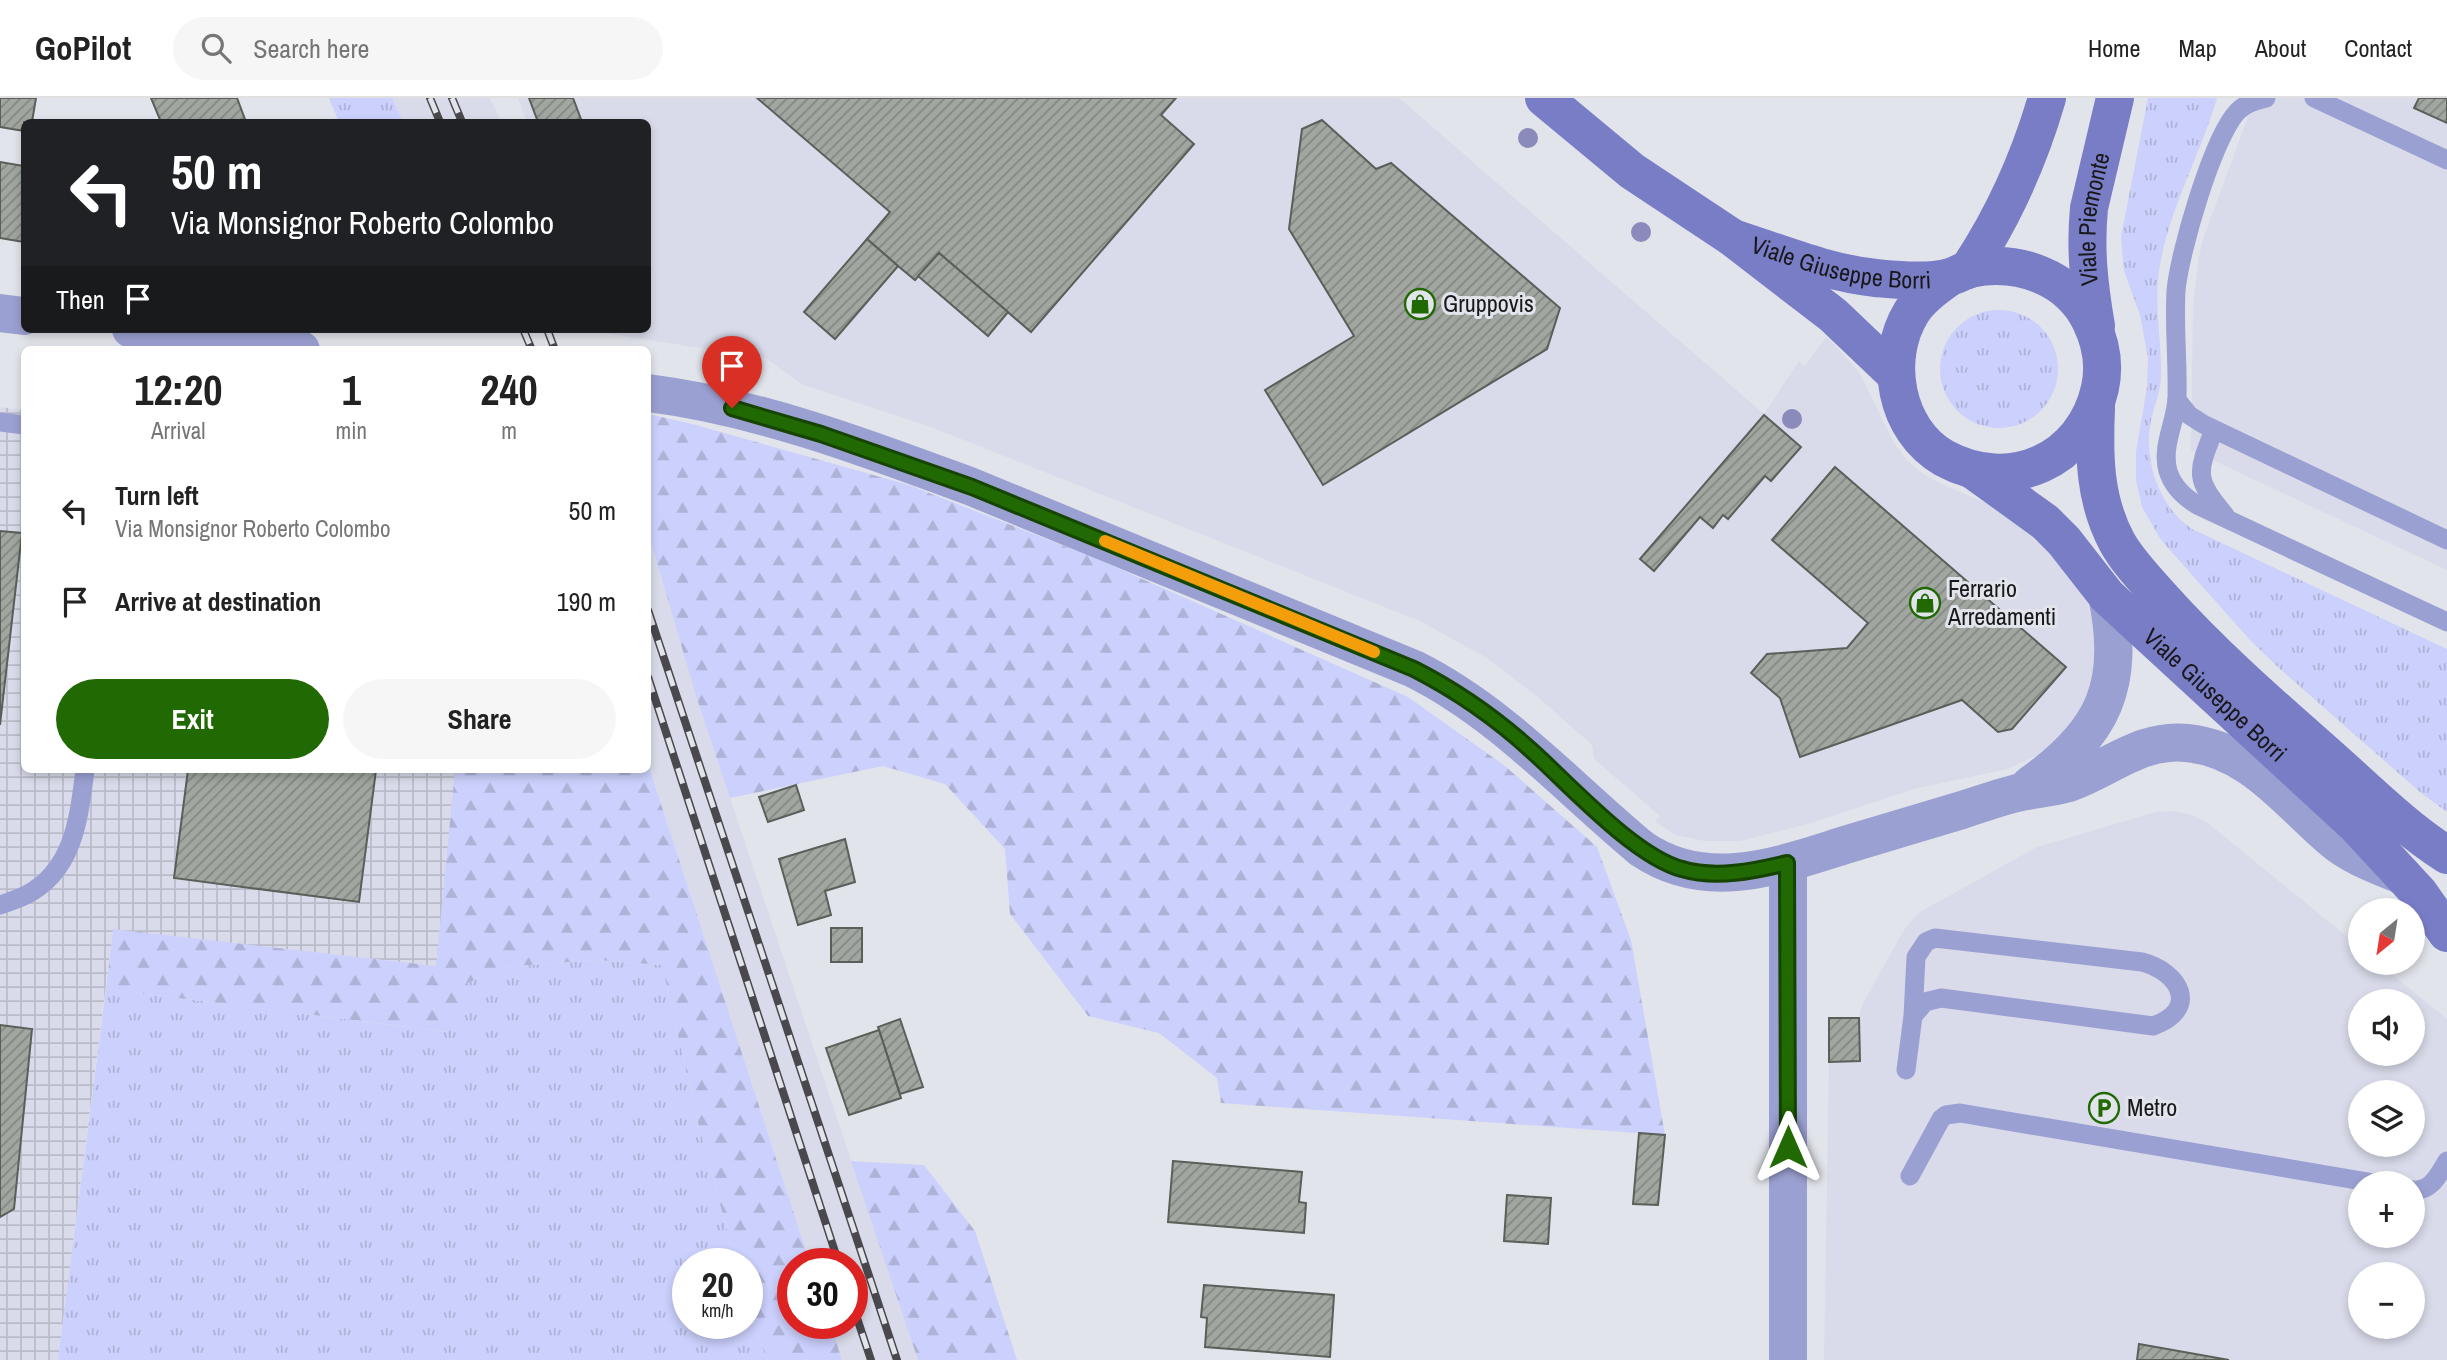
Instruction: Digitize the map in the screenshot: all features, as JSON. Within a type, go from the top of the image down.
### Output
[{"type":"main road","name":"Viale Giuseppe Borri","points":[[1544,98],[1632,171],[1733,238],[1833,315],[1895,374]]},
{"type":"main road","points":[[1959,274],[1989,239],[2015,188],[2047,98]]},
{"type":"main road","name":"Viale Piemonte","points":[[2099,339],[2087,271],[2087,225],[2115,98]]},
{"type":"main road","name":"Viale Giuseppe Borri","points":[[1733,238],[1851,274],[1900,279],[1959,274],[2000,265],[2032,270],[2062,285],[2084,309],[2099,339],[2104,373],[2096,408],[2094,458],[2098,491],[2108,522],[2126,556],[2228,667],[2409,827],[2447,855]]},
{"type":"main road","name":"Viale Giuseppe Borri","points":[[1959,274],[1933,288],[1912,313],[1898,342],[1895,374],[1902,406],[1918,435],[1943,457],[1973,470],[2045,522],[2064,541],[2107,596],[2356,825],[2431,908],[2447,933]]},
{"type":"main road","name":"Viale Giuseppe Borri","points":[[1973,470],[2006,472],[2035,467],[2061,453],[2082,433],[2096,408]]},
{"type":"street","points":[[0,313],[21,316]]},
{"type":"street","points":[[163,333],[269,346]]},
{"type":"street","points":[[651,393],[697,400],[763,417],[925,469],[1414,669],[1470,701],[1504,727],[1622,832],[1650,854],[1683,869],[1716,873],[1748,871],[1787,863],[2018,793],[2070,782],[2144,747],[2169,742],[2200,744],[2246,762],[2276,785],[2343,848],[2403,876]]},
{"type":"street","points":[[2018,793],[2055,766],[2079,743],[2095,723],[2105,704],[2114,650],[2113,624],[2107,596]]},
{"type":"street","points":[[1787,863],[1788,1360]]},
{"type":"lane","points":[[2232,98],[2223,133],[2191,222],[2178,275],[2175,338],[2177,400],[2166,449],[2168,473],[2177,488],[2190,500],[2447,622]]},
{"type":"lane","points":[[2223,133],[2239,110],[2247,104],[2266,98]]},
{"type":"lane","points":[[2314,98],[2343,104],[2447,160]]},
{"type":"lane","points":[[2177,400],[2195,420],[2214,430],[2447,540]]},
{"type":"lane","points":[[0,422],[21,425]]},
{"type":"lane","points":[[2214,430],[2203,457],[2200,476],[2210,497],[2230,521]]},
{"type":"lane","points":[[0,905],[27,895],[52,876],[69,850],[78,820],[85,773]]},
{"type":"lane","points":[[1906,1070],[1913,1017],[1916,957],[1926,942],[1940,937],[2141,962],[2168,974],[2175,980],[2181,995],[2175,1011],[2154,1026],[1941,998],[1925,1002],[1913,1017]]},
{"type":"lane","points":[[1910,1176],[1941,1119],[1946,1115],[1960,1113],[2348,1179]]},
{"type":"lane","points":[[2425,1188],[2447,1161]]},
{"type":"shaded area","points":[[392,98],[490,98],[500,119],[402,119]]},
{"type":"shaded area","points":[[518,98],[1399,98],[1764,414],[1799,361],[1805,366],[1826,337],[1833,343],[1859,372],[1894,443],[1907,460],[1923,474],[1991,505],[2034,532],[2087,599],[2099,651],[2089,697],[2067,731],[2040,754],[2007,769],[1914,789],[1808,824],[1740,841],[1704,841],[1675,835],[1655,821],[1660,816],[1594,759],[1592,745],[1539,698],[1487,658],[1420,621],[931,427],[801,384],[766,358],[610,334],[651,333],[651,119],[526,119]]},
{"type":"shaded area","points":[[2255,98],[2447,98],[2447,570],[2191,450],[2193,304],[2199,256]]},
{"type":"shaded area","points":[[0,407],[21,410],[21,773],[455,773],[437,966],[113,930],[58,1360],[0,1360]]},
{"type":"shaded area","points":[[651,542],[697,699],[918,1360],[842,1360],[835,1339],[868,1339],[868,1248],[805,1248],[651,773]]},
{"type":"shaded area","name":"Metro","points":[[2174,811],[2192,815],[2209,824],[2348,937],[2348,975],[2393,975],[2410,989],[2348,989],[2348,1066],[2425,1066],[2425,1001],[2447,1019],[2447,1360],[1824,1360],[1829,1062],[1860,1061],[1859,1018],[1862,1005],[1904,930],[1918,913],[2037,847],[2156,812]]},
{"type":"green space","points":[[329,98],[392,98],[402,119],[338,119]]},
{"type":"green space","points":[[2148,98],[2217,98],[2169,227],[2159,271],[2157,298],[2161,378],[2151,420],[2149,450],[2151,466],[2162,495],[2170,508],[2192,529],[2447,649],[2447,812],[2420,792],[2250,640],[2161,540],[2142,507],[2136,480],[2136,452],[2147,387],[2148,358],[2140,315],[2124,271],[2121,237]]},
{"type":"green space","points":[[1999,310],[2022,314],[2041,327],[2054,346],[2058,369],[2054,392],[2041,411],[2022,424],[1999,428],[1976,424],[1957,411],[1944,392],[1940,369],[1944,346],[1957,327],[1976,314]]},
{"type":"green space","points":[[651,415],[909,485],[1095,558],[1408,697],[1505,766],[1597,847],[1631,940],[1665,1135],[1221,1103],[1217,1078],[1159,1033],[1088,1016],[1010,914],[1005,849],[945,784],[883,766],[730,798],[697,699],[651,542]]},
{"type":"green space","points":[[455,773],[651,773],[805,1248],[777,1248],[777,1339],[835,1339],[842,1360],[767,1360],[759,1339],[763,1339],[763,1248],[732,1248],[697,1119],[662,965],[597,960],[501,967],[466,984],[449,1032],[106,989],[113,929],[436,966]]},
{"type":"green space","points":[[597,960],[662,965],[697,1119],[732,1248],[672,1248],[672,1339],[759,1339],[767,1360],[58,1360],[106,989],[448,1032],[466,984],[501,967]]},
{"type":"green space","points":[[851,1161],[924,1165],[975,1231],[1017,1360],[918,1360]]},
{"type":"building","points":[[0,98],[36,98],[32,119],[21,119],[21,130],[0,127]]},
{"type":"building","points":[[151,98],[237,98],[245,119],[160,119]]},
{"type":"building","points":[[529,98],[573,98],[581,119],[537,119]]},
{"type":"building","points":[[757,98],[1176,98],[1161,115],[1194,144],[1031,332],[939,253],[915,280],[898,266],[867,239],[890,212]]},
{"type":"building","points":[[2419,98],[2447,98],[2447,123],[2414,108]]},
{"type":"building","points":[[1322,120],[1376,169],[1391,163],[1560,308],[1547,349],[1323,485],[1265,390],[1354,336],[1289,229],[1302,129]]},
{"type":"building","points":[[0,162],[21,166],[21,242],[0,238]]},
{"type":"building","points":[[867,239],[898,266],[835,339],[804,312]]},
{"type":"building","points":[[939,253],[1008,312],[988,336],[918,276]]},
{"type":"building","points":[[1764,415],[1801,447],[1771,481],[1765,476],[1728,519],[1723,515],[1713,528],[1700,517],[1654,571],[1640,559]]},
{"type":"building","points":[[1835,467],[2066,667],[2012,729],[1998,732],[1962,700],[1800,757],[1780,698],[1751,673],[1767,654],[1847,648],[1868,623],[1772,540]]},
{"type":"building","points":[[0,531],[21,533],[21,542],[0,725]]},
{"type":"building","points":[[188,773],[376,773],[359,902],[174,878]]},
{"type":"building","points":[[796,785],[804,810],[768,822],[759,797]]},
{"type":"building","points":[[845,839],[855,882],[825,891],[831,915],[798,925],[779,859]]},
{"type":"building","points":[[831,928],[862,928],[862,962],[831,962]]},
{"type":"building","points":[[1829,1018],[1859,1018],[1860,1061],[1829,1062]]},
{"type":"building","points":[[900,1019],[923,1087],[900,1094],[878,1027]]},
{"type":"building","points":[[0,1025],[32,1029],[14,1209],[0,1217]]},
{"type":"building","points":[[879,1030],[901,1098],[849,1115],[826,1048]]},
{"type":"building","points":[[1639,1133],[1665,1135],[1658,1205],[1633,1204]]},
{"type":"building","points":[[1173,1161],[1302,1172],[1299,1202],[1306,1203],[1304,1233],[1168,1222]]},
{"type":"building","points":[[1507,1195],[1551,1198],[1548,1244],[1504,1241]]},
{"type":"building","points":[[1204,1285],[1334,1295],[1330,1357],[1205,1347],[1207,1318],[1201,1317]]},
{"type":"building","points":[[2139,1344],[2229,1360],[2137,1360]]},
{"type":"railway","points":[[430,98],[439,119]]},
{"type":"railway","points":[[452,98],[461,119]]},
{"type":"railway","points":[[525,333],[530,346]]},
{"type":"railway","points":[[549,333],[553,346]]},
{"type":"railway","points":[[651,619],[897,1360]]},
{"type":"railway","points":[[651,686],[834,1248]]},
{"type":"railway","points":[[864,1339],[871,1360]]},
{"type":"slow traffic","points":[[1105,541],[1374,652]]},
{"type":"place","name":"Gruppovis","points":[[1420,304]]},
{"type":"place","name":"Ferrario Arredamenti","points":[[1925,603]]},
{"type":"place","name":"Metro","points":[[2104,1108]]},
{"type":"route","points":[[732,408],[886,455],[972,487],[1414,669],[1470,701],[1504,727],[1622,832],[1650,854],[1669,864],[1683,869],[1716,873],[1748,871],[1787,863],[1788,1147]]}]
